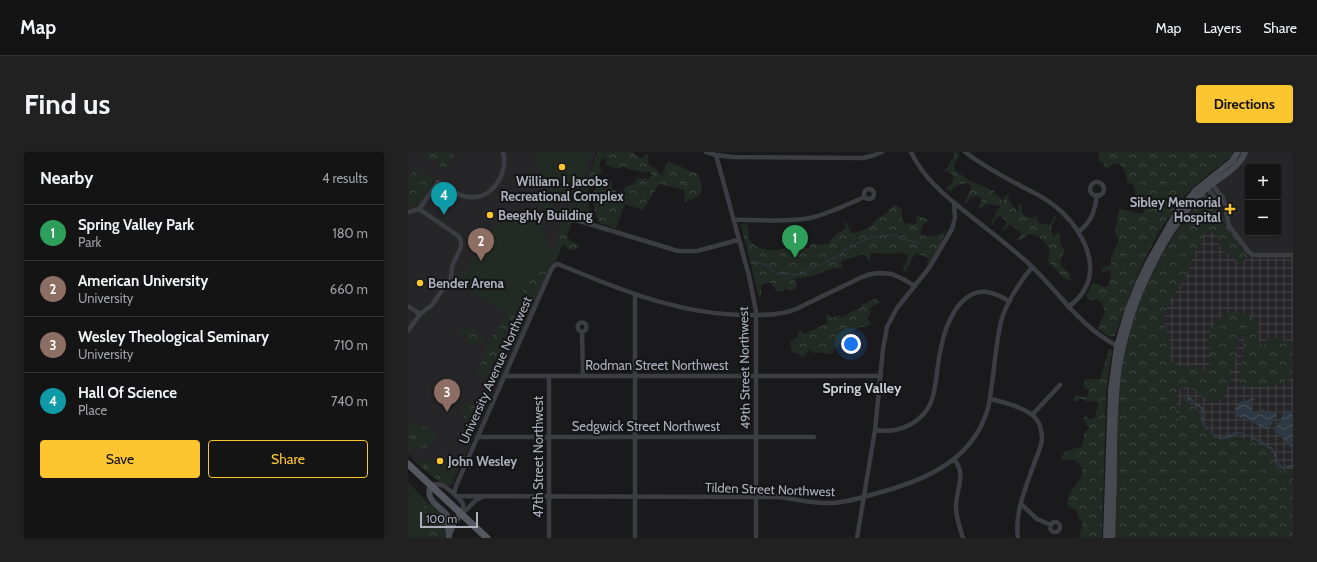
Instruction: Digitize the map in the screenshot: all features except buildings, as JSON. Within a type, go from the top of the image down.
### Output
[{"type":"main road","points":[[1106,538],[1110,399],[1113,372],[1131,301],[1153,252],[1179,210],[1232,161],[1238,152]]},
{"type":"main road","points":[[1207,184],[1238,164],[1245,152]]},
{"type":"main road","points":[[1112,538],[1116,399],[1120,347]]},
{"type":"main road","points":[[408,464],[487,538]]},
{"type":"main road","points":[[431,486],[428,491],[429,497],[447,515],[449,537]]},
{"type":"main road","points":[[449,537],[451,527],[461,514]]},
{"type":"street","points":[[408,212],[419,209],[438,182],[464,197],[478,197],[488,192],[495,186],[503,173],[505,162],[503,152]]},
{"type":"street","points":[[706,152],[732,157],[862,158],[882,152]]},
{"type":"street","points":[[911,152],[918,166],[930,181],[954,203],[1032,267],[1068,307],[1088,326],[1120,347]]},
{"type":"street","points":[[965,152],[990,170],[1052,203],[1067,217],[1078,232],[1088,255],[1090,276],[1084,292],[1068,307]]},
{"type":"street","name":"49th Street Northwest","points":[[716,155],[751,285],[756,315],[756,538]]},
{"type":"street","points":[[1207,184],[1220,203],[1224,203],[1229,226],[1249,252],[1253,255],[1293,255]]},
{"type":"street","points":[[1078,232],[1086,226],[1091,218],[1095,208],[1097,195]]},
{"type":"street","points":[[733,220],[795,220],[809,218],[822,215],[865,196]]},
{"type":"street","points":[[857,538],[875,430],[884,339],[889,322],[898,306],[931,265],[952,229],[955,218],[954,203]]},
{"type":"street","points":[[408,331],[420,314],[432,305],[451,277],[451,269],[461,245],[461,241],[457,235],[419,209]]},
{"type":"street","points":[[576,220],[666,248],[681,251],[697,251],[738,240]]},
{"type":"street","name":"University Avenue Northwest","points":[[455,495],[456,486],[552,268],[556,264],[636,295]]},
{"type":"street","name":"Tilden Street Northwest","points":[[455,495],[483,497],[756,497],[785,498],[828,503],[848,501],[865,497],[915,482],[954,459],[969,445],[978,432],[986,415],[990,399],[999,330],[1003,316],[1019,285],[1032,267]]},
{"type":"street","points":[[635,538],[636,295],[698,312],[730,315],[756,315],[776,314],[793,310],[871,274],[883,273],[894,275],[914,286]]},
{"type":"street","points":[[875,430],[889,431],[904,427],[918,419],[926,410],[931,402],[934,392],[940,349],[944,335],[951,318],[964,300],[973,294],[985,292],[995,294],[1010,301]]},
{"type":"street","points":[[408,306],[420,314]]},
{"type":"street","points":[[582,332],[583,376]]},
{"type":"street","name":"Rodman Street Northwest","points":[[504,376],[881,376]]},
{"type":"street","name":"47th Street Northwest","points":[[549,376],[549,538]]},
{"type":"street","points":[[1032,415],[1060,385]]},
{"type":"street","points":[[990,399],[1010,404],[1032,415],[1040,426],[1042,440],[1021,504],[1017,524],[1018,538]]},
{"type":"street","name":"Sedgwick Street Northwest","points":[[478,436],[814,437]]},
{"type":"street","points":[[954,459],[961,473],[956,499],[956,510],[963,538]]},
{"type":"street","points":[[431,486],[438,484],[448,488],[463,505],[461,514]]},
{"type":"street","points":[[448,488],[456,486]]},
{"type":"street","points":[[461,514],[476,500],[483,497]]},
{"type":"street","points":[[1021,504],[1037,520],[1051,525]]},
{"type":"shaded area","points":[[408,152],[596,152],[574,219],[452,485],[449,486],[439,482],[408,454]]},
{"type":"shaded area","name":"Sibley Memorial Hospital","points":[[1247,152],[1293,152],[1293,262],[1247,257],[1203,198],[1216,185],[1242,165]]},
{"type":"shaded area","points":[[1206,192],[1229,226],[1253,255],[1293,255],[1293,538],[1112,538],[1113,487],[1123,348],[1151,272]]},
{"type":"green space","points":[[429,152],[456,152],[443,171],[440,169],[441,166],[430,158],[428,160],[424,158]]},
{"type":"green space","name":"William I. Jacobs Recreational Complex","points":[[535,152],[592,152],[573,201],[539,188],[541,181]]},
{"type":"green space","points":[[597,152],[634,152],[635,155],[642,159],[646,154],[648,155],[649,164],[662,176],[668,161],[699,175],[702,191],[698,197],[685,202],[684,190],[659,184],[643,210],[625,204],[616,228],[599,223],[594,208],[594,195],[597,184],[601,181],[611,180],[611,188],[623,193],[625,187],[635,183],[637,178],[649,179],[652,175],[650,172],[629,170],[625,167],[613,168],[609,165],[605,165],[606,160],[602,158],[599,165],[602,172],[592,180],[588,194],[590,211],[594,221],[576,217],[567,234],[571,241],[579,244],[580,246],[575,250],[571,250],[563,244],[556,261],[551,262],[500,376],[490,379],[477,374],[485,350],[491,338],[551,248],[560,247],[557,245],[557,238],[562,226],[559,218],[564,220],[569,209],[581,199]]},
{"type":"green space","points":[[952,152],[957,152],[960,155],[954,164],[955,170],[968,180],[994,191],[1003,202],[1004,198],[1010,191],[1008,197],[1009,201],[1018,212],[1019,210],[1017,204],[1022,206],[1022,213],[1026,217],[1032,218],[1036,215],[1039,223],[1048,225],[1053,220],[1053,216],[1055,216],[1056,218],[1051,228],[1051,232],[1054,237],[1055,234],[1060,233],[1060,243],[1065,251],[1060,262],[1070,274],[1070,278],[1073,281],[1063,277],[1048,262],[1050,249],[1038,237],[1028,234],[1021,240],[1015,241],[1021,233],[1010,224],[1006,230],[1001,231],[1007,222],[1001,216],[997,217],[993,225],[991,224],[1000,206],[986,204],[982,208],[978,208],[982,199],[976,196],[972,197],[965,204],[971,189],[970,185],[967,183],[957,185],[951,191],[947,189],[953,180],[953,177],[951,173],[944,171],[954,157]]},
{"type":"green space","points":[[1098,152],[1233,152],[1228,159],[1209,173],[1189,191],[1169,217],[1159,233],[1134,283],[1115,336],[1110,336],[1098,328],[1105,311],[1102,303],[1097,299],[1089,300],[1086,295],[1092,283],[1104,287],[1109,285],[1111,271],[1109,270],[1103,272],[1101,268],[1111,265],[1111,257],[1118,243],[1115,231],[1119,209],[1142,214],[1144,210],[1136,199],[1135,188],[1131,183],[1127,183],[1126,173],[1123,167],[1114,163],[1106,168],[1103,163],[1099,161]]},
{"type":"green space","points":[[417,168],[432,178],[433,182],[419,203],[414,207],[408,203],[408,179]]},
{"type":"green space","points":[[541,190],[556,200],[548,212],[533,202]]},
{"type":"green space","points":[[1203,198],[1246,253],[1247,257],[1243,262],[1238,262],[1222,251],[1218,241],[1224,241],[1224,239],[1210,231],[1206,232],[1201,245],[1193,256],[1188,272],[1165,312],[1165,325],[1170,343],[1171,362],[1183,367],[1199,365],[1203,371],[1208,372],[1211,368],[1209,361],[1210,348],[1208,337],[1212,327],[1223,315],[1239,312],[1247,315],[1259,323],[1257,336],[1262,345],[1264,345],[1268,338],[1281,338],[1285,341],[1293,342],[1293,377],[1275,385],[1254,387],[1241,385],[1240,372],[1244,343],[1242,332],[1239,336],[1234,371],[1225,395],[1219,400],[1211,403],[1187,387],[1181,388],[1178,390],[1177,396],[1176,422],[1178,421],[1180,404],[1184,398],[1192,406],[1197,408],[1202,425],[1216,438],[1223,440],[1238,436],[1266,447],[1270,450],[1279,470],[1284,471],[1293,469],[1293,538],[1115,538],[1116,497],[1118,488],[1118,406],[1128,338],[1141,299],[1159,261],[1180,226]]},
{"type":"green space","points":[[894,205],[897,205],[902,210],[902,218],[905,223],[916,224],[917,215],[929,220],[922,227],[921,235],[934,236],[946,230],[941,244],[927,266],[928,258],[916,253],[906,271],[902,270],[907,261],[908,255],[900,252],[899,254],[871,253],[870,260],[868,261],[866,255],[863,254],[842,261],[842,268],[830,269],[813,276],[795,279],[797,288],[790,291],[786,289],[777,292],[771,283],[761,285],[761,296],[759,297],[741,225],[742,224],[748,225],[749,240],[761,248],[768,250],[784,249],[803,241],[805,248],[810,248],[809,245],[829,243],[835,235],[846,228],[844,223],[846,222],[852,234],[870,227],[877,218],[884,215]]},
{"type":"green space","points":[[518,213],[534,218],[538,221],[546,235],[548,242],[547,245],[551,248],[507,314],[456,282],[460,276],[461,277],[496,225],[508,215]]},
{"type":"green space","points":[[874,299],[881,303],[870,308],[871,313],[867,318],[871,325],[860,327],[855,330],[840,343],[833,353],[814,353],[810,350],[803,357],[792,352],[790,342],[798,337],[798,331],[800,330],[804,334],[828,323],[826,315],[828,314],[832,318],[839,315],[842,317],[861,307],[861,303],[865,304]]},
{"type":"green space","points":[[472,327],[474,332],[483,335],[482,341],[475,340],[474,346],[457,333],[462,328],[467,330]]},
{"type":"green space","points":[[1109,349],[1112,349],[1106,395],[1102,538],[1079,538],[1082,522],[1078,517],[1077,511],[1068,506],[1067,500],[1082,476],[1082,471],[1075,460],[1062,460],[1061,457],[1066,451],[1082,445],[1084,434],[1089,428],[1083,418],[1086,416],[1090,419],[1096,416],[1095,413],[1098,407],[1098,402],[1089,402],[1083,399],[1079,399],[1077,402],[1073,400],[1076,395],[1086,397],[1088,395],[1089,390],[1084,388],[1083,384],[1087,379],[1100,379]]},
{"type":"green space","points":[[464,403],[477,403],[483,412],[478,426],[465,418],[463,412]]},
{"type":"green space","points":[[410,422],[431,430],[435,437],[433,442],[428,447],[421,449],[408,449],[408,423]]},
{"type":"green space","points":[[465,456],[452,484],[437,480],[413,460],[428,460],[432,464],[439,464],[446,459]]},
{"type":"green space","points":[[408,482],[428,503],[434,506],[445,516],[443,524],[445,524],[445,538],[408,538]]},
{"type":"green space","points":[[408,490],[437,520],[418,538],[408,538]]},
{"type":"water","points":[[1185,394],[1194,400],[1193,403],[1203,408],[1202,413],[1204,422],[1210,431],[1202,422],[1201,408],[1193,404],[1184,395]]},
{"type":"water","points":[[1254,398],[1255,400],[1251,401],[1254,412],[1258,412],[1262,409],[1266,411],[1278,412],[1269,429],[1235,415],[1237,403]]},
{"type":"water","points":[[1285,411],[1293,411],[1293,449],[1287,445],[1280,435],[1274,432]]},
{"type":"water","points":[[1210,431],[1223,438],[1235,432],[1241,432],[1271,446],[1282,466],[1293,465],[1293,467],[1284,468],[1279,466],[1271,449],[1244,434],[1241,433],[1226,439],[1217,437]]},
{"type":"waterway","points":[[752,261],[766,265],[778,274],[787,273],[795,275],[804,273],[811,267],[821,265],[856,244],[878,236],[896,235],[900,239],[922,244]]},
{"type":"place","name":"William I. Jacobs Recreational Complex","points":[[562,167]]},
{"type":"place","name":"Sibley Memorial Hospital","points":[[1230,209]]},
{"type":"place","name":"Hall Of Science","points":[[444,215]]},
{"type":"place","name":"Beeghly Building","points":[[490,215]]},
{"type":"place","name":"Spring Valley Park","points":[[795,258]]},
{"type":"place","name":"American University","points":[[481,261]]},
{"type":"place","name":"Bender Arena","points":[[420,283]]},
{"type":"place","name":"Wesley Theological Seminary","points":[[447,412]]},
{"type":"place","name":"John Wesley","points":[[440,461]]},
{"type":"district","name":"Spring Valley","points":[[862,388]]}]
